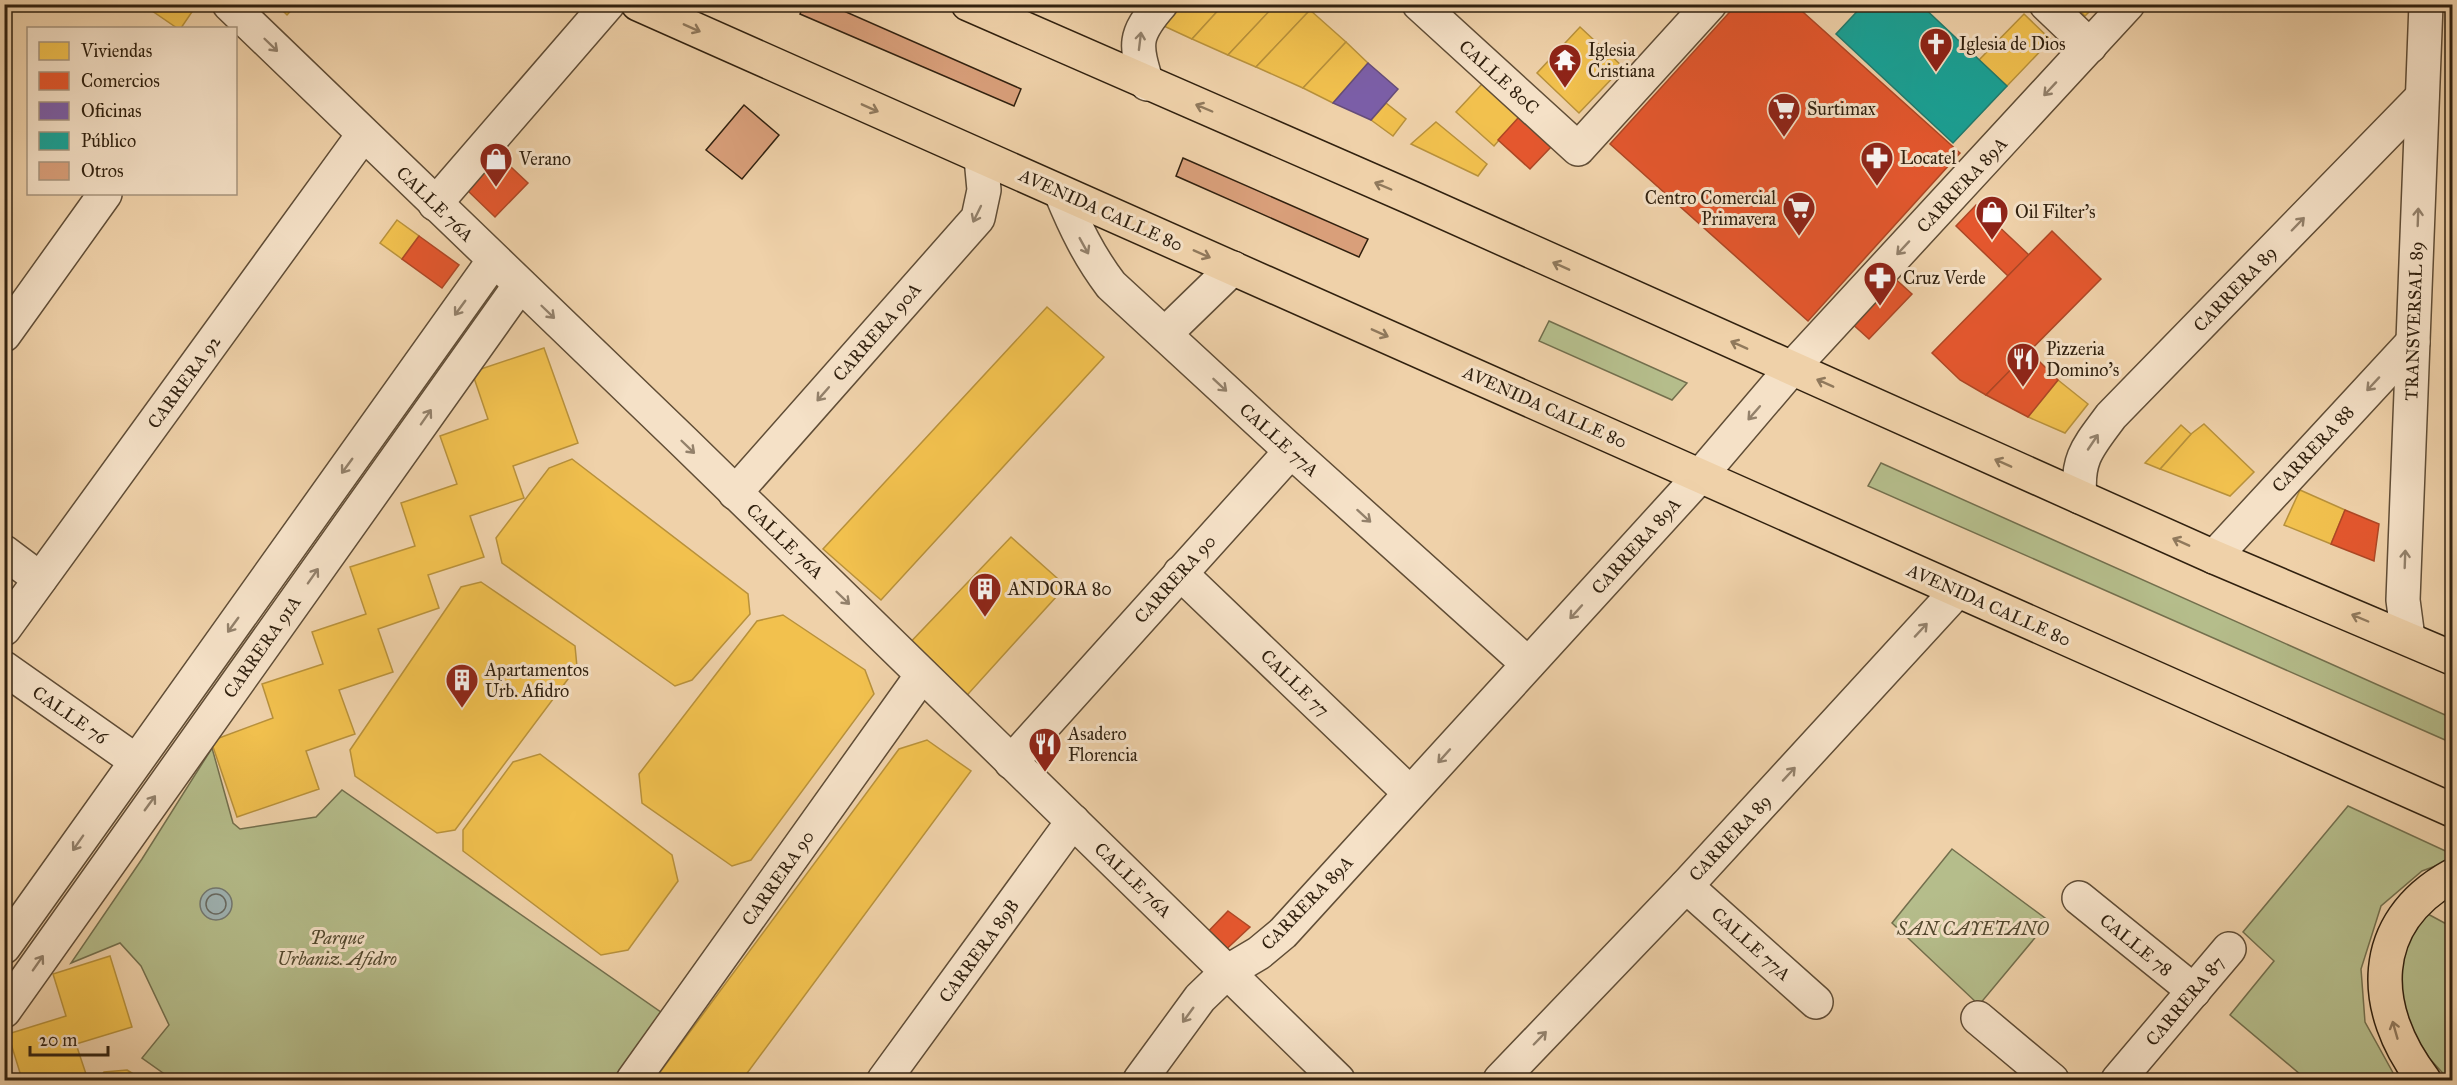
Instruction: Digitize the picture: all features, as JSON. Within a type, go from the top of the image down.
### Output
[{"type":"highway","name":"AVENIDA CALLE 80","points":[[638,4],[2452,810]]},
{"type":"highway","points":[[968,4],[1401,194],[2214,557],[2452,658]]},
{"type":"highway","points":[[2424,1080],[2397,1039],[2389,1011],[2386,961],[2401,920],[2414,904],[2433,887],[2452,876]]},
{"type":"street","points":[[435,204],[608,4]]},
{"type":"street","points":[[1147,84],[1137,42],[1141,30],[1161,4]]},
{"type":"street","name":"CALLE 80C","points":[[1419,4],[1578,149],[1710,4]]},
{"type":"street","points":[[2046,4],[2090,46]]},
{"type":"street","name":"CARRERA 89A","points":[[1140,1080],[1200,998],[1227,972],[1259,953],[1282,933],[1700,476],[1792,369],[2128,4]]},
{"type":"street","name":"TRANSVERSAL 89","points":[[2408,638],[2403,600],[2426,4]]},
{"type":"street","name":"CALLE 76A","points":[[229,14],[363,135],[494,260],[1338,1080]]},
{"type":"street","name":"CARRERA 89","points":[[2080,497],[2081,462],[2111,416],[2422,97]]},
{"type":"street","name":"CARRERA 92","points":[[4,629],[363,135]]},
{"type":"street","name":"CARRERA 90A","points":[[735,492],[978,218],[984,190],[981,158]]},
{"type":"street","name":"CALLE 77A","points":[[1061,193],[1093,262],[1111,285],[1528,664]]},
{"type":"street","points":[[4,335],[104,195]]},
{"type":"street","name":"CARRERA 91A","points":[[4,948],[494,260]]},
{"type":"street","points":[[1165,334],[1233,268]]},
{"type":"street","name":"CARRERA 91A","points":[[4,1011],[520,285]]},
{"type":"street","name":"CARRERA 88","points":[[2214,557],[2413,342]]},
{"type":"street","name":"CARRERA 90","points":[[1011,762],[1291,451]]},
{"type":"street","points":[[4,552],[40,579]]},
{"type":"street","name":"CALLE 77","points":[[1180,573],[1410,793]]},
{"type":"street","name":"CARRERA 89","points":[[1500,1080],[1686,886],[1957,591]]},
{"type":"street","name":"CALLE 76","points":[[4,668],[136,761]]},
{"type":"street","name":"CARRERA 90","points":[[633,1080],[922,675]]},
{"type":"street","name":"CARRERA 89B","points":[[884,1080],[1073,821]]},
{"type":"street","name":"CALLE 77A","points":[[1686,886],[1816,1002]]},
{"type":"street","name":"CALLE 78","points":[[2079,898],[2194,991]]},
{"type":"street","name":"CARRERA 87","points":[[2125,1078],[2229,949]]},
{"type":"street","points":[[1978,1018],[2052,1080]]},
{"type":"green space","points":[[1549,321],[1687,383],[1672,400],[1539,341]]},
{"type":"green space","points":[[1881,463],[2452,718],[2452,743],[1868,486]]},
{"type":"green space","name":"Parque Urbaniz. Afidro","points":[[212,748],[233,823],[240,829],[316,817],[342,790],[665,1015],[617,1080],[173,1080],[142,1058],[169,1025],[141,966],[120,943],[71,963],[142,859]]},
{"type":"green space","points":[[2348,806],[2452,854],[2452,860],[2422,871],[2381,906],[2361,969],[2365,1022],[2397,1080],[2307,1080],[2230,1015],[2274,961],[2243,932]]},
{"type":"green space","name":"SAN CAYETANO","points":[[1952,849],[2049,921],[1979,1005],[1892,923]]},
{"type":"green space","points":[[2426,913],[2452,927],[2452,1080],[2449,1080],[2430,1059],[2410,1028],[2399,998],[2406,934]]},
{"type":"water","points":[[216,888],[227,893],[232,904],[227,915],[216,920],[205,915],[200,904],[205,893]]},
{"type":"building: Viviendas","points":[[142,4],[188,4],[194,9],[182,27],[176,27]]},
{"type":"building: Viviendas","points":[[276,4],[297,4],[287,15]]},
{"type":"building: Viviendas","points":[[1169,4],[1224,4],[1192,39],[1153,21]]},
{"type":"building: Viviendas","points":[[1224,4],[1276,4],[1228,55],[1192,39]]},
{"type":"building: Viviendas","points":[[1276,4],[1305,4],[1310,10],[1256,67],[1228,55]]},
{"type":"building: Viviendas","points":[[2073,4],[2097,4],[2085,16]]},
{"type":"building: Viviendas","points":[[1310,10],[1346,42],[1303,88],[1256,67]]},
{"type":"building: Viviendas","points":[[2024,14],[2051,40],[2007,86],[1979,60]]},
{"type":"building: Viviendas","points":[[1580,27],[1623,67],[1579,113],[1537,73]]},
{"type":"building: Viviendas","points":[[1346,42],[1368,63],[1333,103],[1303,88]]},
{"type":"building: Viviendas","points":[[1482,84],[1519,117],[1494,146],[1456,112]]},
{"type":"building: Viviendas","points":[[1386,103],[1406,119],[1393,136],[1371,120]]},
{"type":"building: Viviendas","points":[[1436,122],[1487,164],[1478,176],[1411,144]]},
{"type":"building: Viviendas","points":[[397,220],[419,236],[402,259],[380,243]]},
{"type":"building: Viviendas","points":[[1047,307],[1104,357],[881,600],[823,549]]},
{"type":"building: Viviendas","points":[[544,348],[578,443],[513,466],[524,498],[470,516],[484,557],[428,575],[439,608],[378,629],[393,672],[339,690],[355,734],[306,751],[319,789],[237,817],[211,741],[273,718],[262,684],[323,664],[312,632],[366,614],[350,567],[415,546],[401,503],[457,484],[440,436],[488,419],[472,372]]},
{"type":"building: Viviendas","points":[[2058,380],[2088,404],[2065,433],[2028,417]]},
{"type":"building: Viviendas","points":[[2204,424],[2254,472],[2230,496],[2160,469],[2191,434]]},
{"type":"building: Viviendas","points":[[2181,425],[2191,434],[2160,469],[2145,463]]},
{"type":"building: Viviendas","points":[[572,459],[748,594],[750,614],[692,680],[675,686],[502,563],[496,538],[549,468]]},
{"type":"building: Viviendas","points":[[2300,490],[2345,510],[2331,544],[2284,525]]},
{"type":"building: Viviendas","name":"ANDORA 80","points":[[1011,537],[1066,586],[960,703],[903,650]]},
{"type":"building: Viviendas","name":"Apartamentos Urb. Afidro","points":[[481,582],[575,646],[577,667],[455,830],[437,833],[355,776],[350,750],[461,587]]},
{"type":"building: Viviendas","points":[[783,615],[865,670],[874,694],[751,860],[732,866],[642,803],[639,774],[757,621]]},
{"type":"building: Viviendas","points":[[927,740],[971,771],[742,1080],[655,1079],[899,749]]},
{"type":"building: Viviendas","points":[[540,754],[672,855],[678,881],[628,950],[601,955],[463,851],[463,830],[513,762]]},
{"type":"building: Viviendas","points":[[110,956],[132,1027],[76,1044],[88,1080],[7,1080],[21,1076],[8,1034],[66,1016],[53,974]]},
{"type":"building: Viviendas","points":[[127,1070],[143,1080],[98,1080],[104,1072]]},
{"type":"building: Comercios","name":"Centro Comercial Primavera","points":[[1737,4],[1794,4],[1960,153],[1808,321],[1610,144]]},
{"type":"building: Comercios","points":[[1519,117],[1551,147],[1530,169],[1498,140]]},
{"type":"building: Comercios","name":"Verano","points":[[495,152],[528,183],[495,217],[469,192],[467,180]]},
{"type":"building: Comercios","name":"Oil Filter's","points":[[1976,205],[2029,255],[2008,276],[1956,226]]},
{"type":"building: Comercios","points":[[2052,231],[2101,279],[1986,395],[1960,380],[1932,353]]},
{"type":"building: Comercios","points":[[419,236],[459,265],[442,288],[402,259]]},
{"type":"building: Comercios","name":"Cruz Verde","points":[[1891,275],[1912,294],[1869,339],[1849,321]]},
{"type":"building: Comercios","name":"Pizzeria Domino's","points":[[2029,351],[2058,380],[2028,417],[1986,395]]},
{"type":"building: Comercios","points":[[2345,510],[2379,524],[2374,561],[2331,544]]},
{"type":"building: Comercios","points":[[1228,911],[1250,927],[1218,957],[1200,940]]},
{"type":"building: Oficinas","points":[[1368,63],[1398,89],[1371,120],[1333,103]]},
{"type":"building: Público","name":"Iglesia de Dios","points":[[1864,4],[1920,4],[2007,86],[1953,143],[1836,34]]},
{"type":"building: Otros","points":[[804,4],[828,4],[1021,89],[1014,106],[800,14]]},
{"type":"building: Otros","points":[[744,105],[779,135],[742,179],[706,150]]},
{"type":"building: Otros","points":[[1183,158],[1368,239],[1359,257],[1176,176]]},
{"type":"place","name":"Iglesia de Dios","points":[[1936,73]]},
{"type":"place","name":"Iglesia Cristiana","points":[[1565,89]]},
{"type":"place","name":"Surtimax","points":[[1784,138]]},
{"type":"place","name":"Locatel","points":[[1877,187]]},
{"type":"place","name":"Verano","points":[[496,188]]},
{"type":"place","name":"Centro Comercial Primavera","points":[[1799,237]]},
{"type":"place","name":"Oil Filter's","points":[[1992,241]]},
{"type":"place","name":"Cruz Verde","points":[[1880,307]]},
{"type":"place","name":"Pizzeria Domino's","points":[[2023,388]]},
{"type":"place","name":"ANDORA 80","points":[[985,618]]},
{"type":"place","name":"Apartamentos Urb. Afidro","points":[[462,709]]},
{"type":"place","name":"Asadero Florencia","points":[[1045,773]]}]
